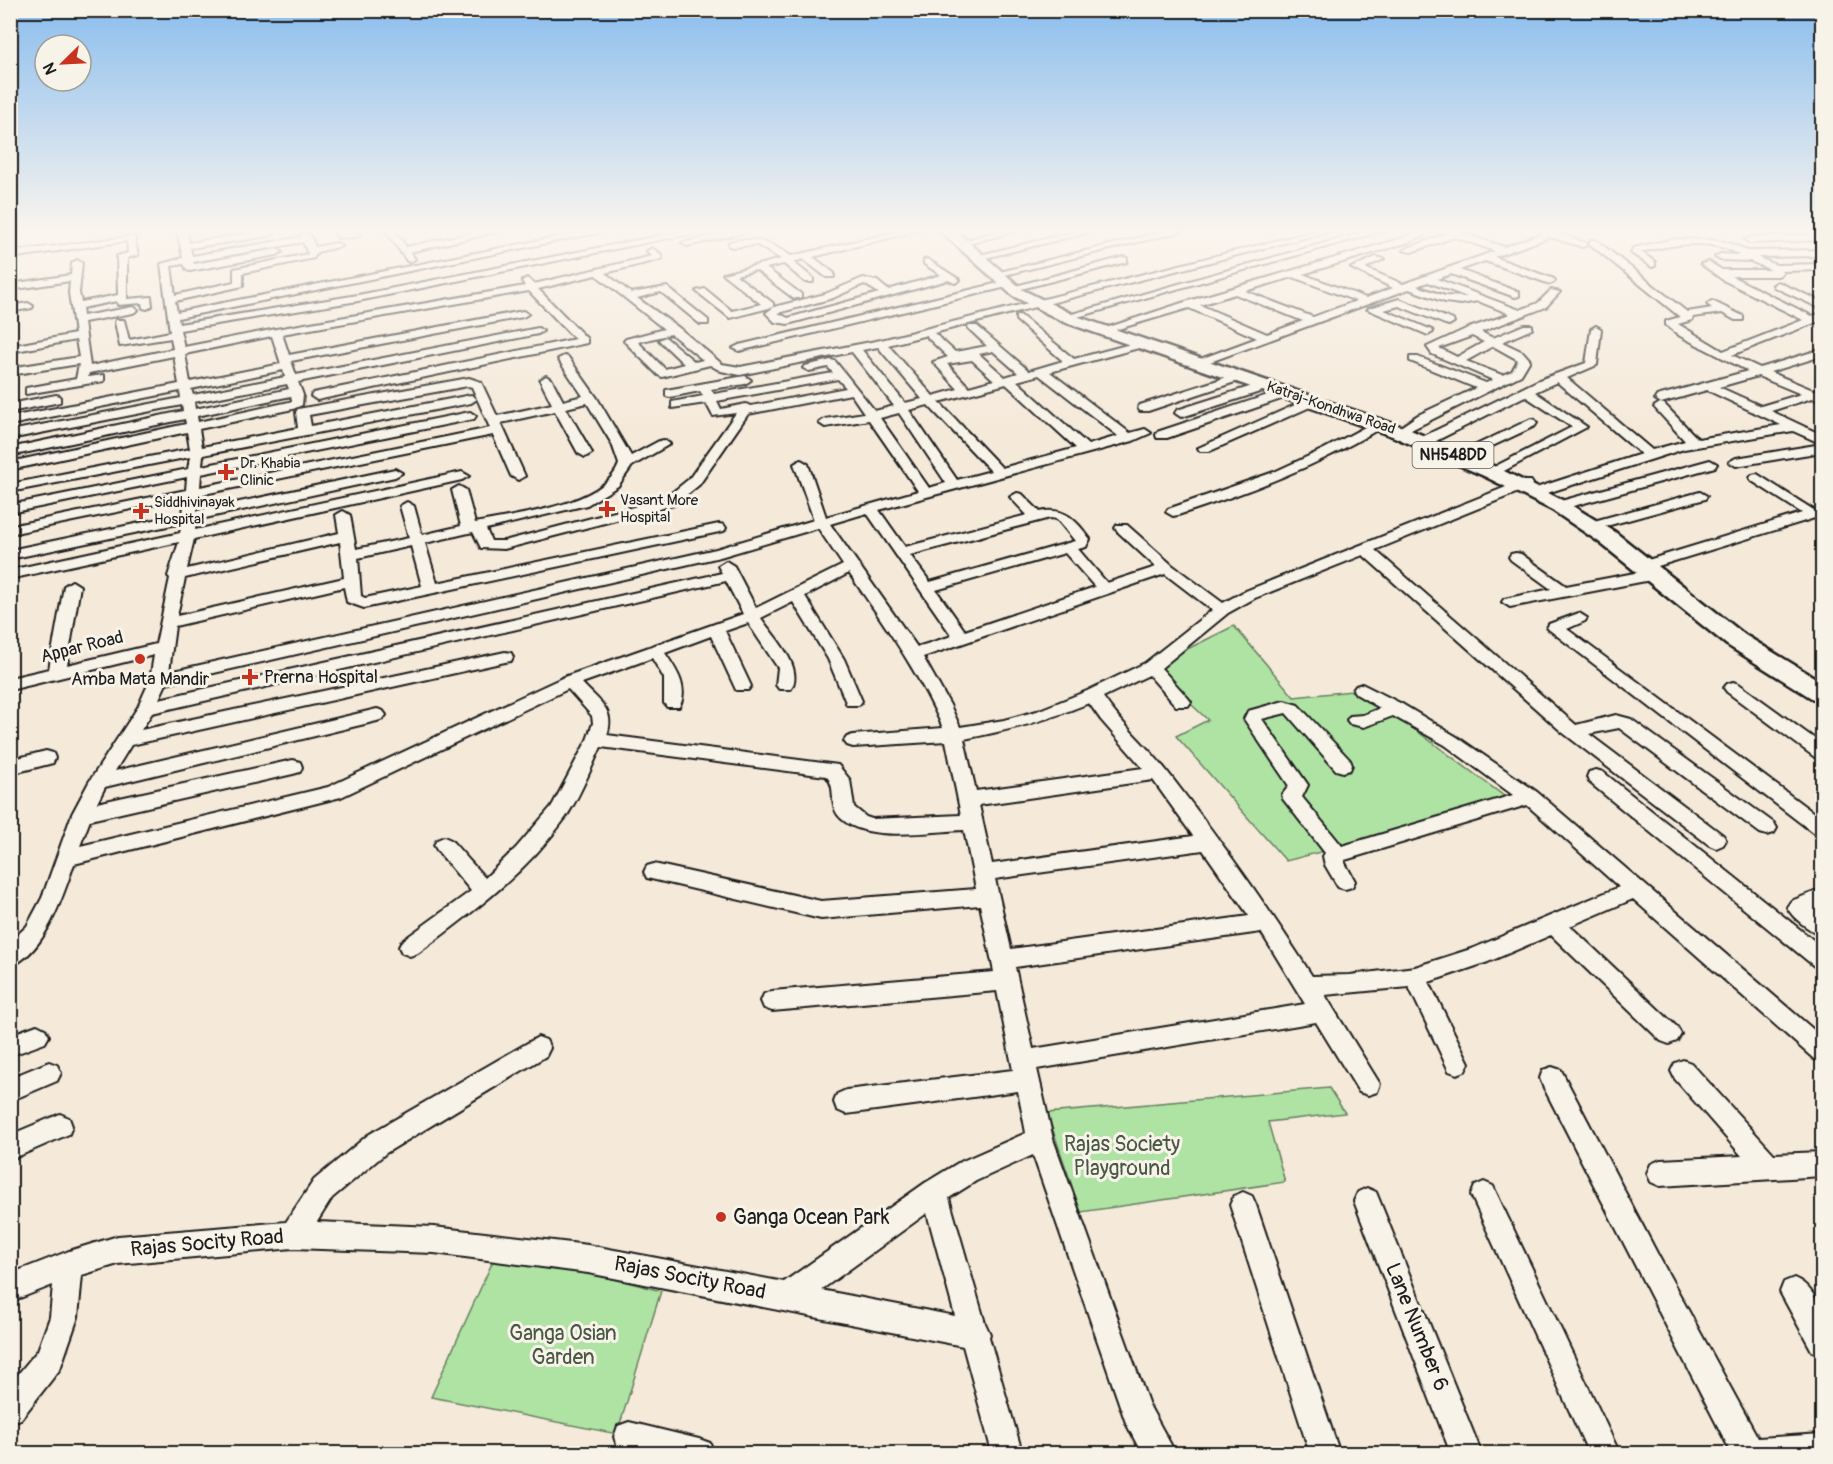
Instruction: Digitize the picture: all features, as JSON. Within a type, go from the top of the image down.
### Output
[{"type":"highway","name":"NH548DD","points":[[1034,299],[1041,304]]},
{"type":"highway","name":"Katraj-Kondhwa Road","points":[[1041,304],[1201,362],[1401,430],[1566,504],[1599,524],[1728,634],[1822,693]]},
{"type":"highway","name":"Katraj-Kondhwa Road","points":[[1041,304],[1070,319],[1142,344],[1201,362],[1378,424],[1429,438],[1497,469],[1593,526],[1822,685]]},
{"type":"street","points":[[76,299],[83,359]]},
{"type":"street","points":[[76,306],[111,299]]},
{"type":"street","points":[[123,299],[122,303],[140,299]]},
{"type":"street","points":[[10,957],[35,932],[52,898],[82,814],[98,782],[146,708],[159,680],[167,623],[186,538],[197,453],[171,299]]},
{"type":"street","points":[[120,322],[124,344],[174,326],[283,299]]},
{"type":"street","points":[[174,326],[348,299]]},
{"type":"street","points":[[392,299],[402,305],[445,299]]},
{"type":"street","points":[[10,421],[182,368],[283,351],[322,324],[423,299]]},
{"type":"street","points":[[10,466],[192,425],[297,396],[583,341],[542,299]]},
{"type":"street","points":[[634,299],[725,369],[740,371],[827,359]]},
{"type":"street","points":[[676,299],[704,322]]},
{"type":"street","points":[[719,299],[730,315],[769,305],[762,299]]},
{"type":"street","points":[[816,299],[771,313],[779,320],[788,321],[867,299]]},
{"type":"street","points":[[740,348],[943,299]]},
{"type":"street","points":[[775,375],[855,348],[1057,299]]},
{"type":"street","points":[[1070,316],[1131,299]]},
{"type":"street","points":[[1108,329],[1206,299]]},
{"type":"street","points":[[1256,299],[1310,321]]},
{"type":"street","points":[[1287,299],[1326,315]]},
{"type":"street","points":[[1355,299],[1428,332]]},
{"type":"street","points":[[1201,362],[1368,299]]},
{"type":"street","points":[[1442,299],[1471,299]]},
{"type":"street","points":[[1482,299],[1521,314]]},
{"type":"street","points":[[1503,380],[1436,352],[1433,347],[1470,331],[1521,314],[1542,305],[1545,299]]},
{"type":"street","points":[[1665,299],[1686,315],[1723,310]]},
{"type":"street","points":[[1751,299],[1805,321]]},
{"type":"street","points":[[1767,299],[1805,321]]},
{"type":"street","points":[[1708,301],[1739,318]]},
{"type":"street","points":[[1375,310],[1400,302],[1449,322]]},
{"type":"street","points":[[1189,304],[1266,338]]},
{"type":"street","points":[[317,305],[322,324]]},
{"type":"street","points":[[10,309],[28,306]]},
{"type":"street","points":[[78,320],[133,310]]},
{"type":"street","points":[[10,408],[182,368],[283,351],[350,347],[523,315]]},
{"type":"street","points":[[1686,315],[1688,318],[1686,320],[1672,322],[1671,326],[1722,355],[1759,372],[1819,394]]},
{"type":"street","points":[[1722,355],[1822,316]]},
{"type":"street","points":[[1020,318],[1072,363]]},
{"type":"street","points":[[1443,370],[1494,341],[1527,327]]},
{"type":"street","points":[[973,328],[1027,375]]},
{"type":"street","points":[[1429,438],[1559,376],[1591,365],[1596,329]]},
{"type":"street","points":[[675,330],[630,341],[662,373],[713,361]]},
{"type":"street","points":[[10,452],[192,425],[297,396],[357,367],[538,331]]},
{"type":"street","points":[[1401,430],[1517,373],[1524,360],[1519,354],[1470,331]]},
{"type":"street","points":[[932,336],[953,356],[996,347]]},
{"type":"street","points":[[664,340],[693,366]]},
{"type":"street","points":[[881,343],[930,400],[1000,473]]},
{"type":"street","points":[[825,423],[872,416],[1142,344]]},
{"type":"street","points":[[350,347],[357,367]]},
{"type":"street","points":[[855,348],[902,408],[954,485]]},
{"type":"street","points":[[283,351],[305,430]]},
{"type":"street","points":[[1695,443],[1660,403],[1708,386],[1822,352]]},
{"type":"street","points":[[15,354],[182,368]]},
{"type":"street","points":[[12,377],[83,359]]},
{"type":"street","points":[[10,395],[83,359]]},
{"type":"street","points":[[564,359],[591,398],[624,456],[626,464]]},
{"type":"street","points":[[827,359],[854,390],[926,493]]},
{"type":"street","points":[[1414,359],[1488,388],[1520,395],[1581,427]]},
{"type":"street","points":[[966,391],[950,374],[985,366],[1085,449]]},
{"type":"street","points":[[1041,371],[1128,438]]},
{"type":"street","points":[[670,393],[746,382],[841,375]]},
{"type":"street","points":[[1559,376],[1650,455]]},
{"type":"street","points":[[1144,408],[1240,377]]},
{"type":"street","points":[[546,380],[585,453]]},
{"type":"street","points":[[10,435],[187,399],[297,396],[464,381],[477,385],[518,476]]},
{"type":"street","points":[[676,405],[710,399],[746,382]]},
{"type":"street","points":[[10,575],[460,483],[473,528],[483,542],[492,546],[669,502],[694,482],[745,410],[746,382]]},
{"type":"street","points":[[1181,413],[1268,385]]},
{"type":"street","points":[[1708,386],[1822,440]]},
{"type":"street","points":[[704,387],[717,412],[745,410],[854,390]]},
{"type":"street","points":[[1162,435],[1289,392]]},
{"type":"street","points":[[1759,411],[1819,394]]},
{"type":"street","points":[[10,530],[245,482],[496,426],[591,398]]},
{"type":"street","points":[[10,488],[471,399]]},
{"type":"street","points":[[1205,448],[1313,401]]},
{"type":"street","points":[[10,509],[470,416]]},
{"type":"street","points":[[1497,469],[1581,427],[1612,422]]},
{"type":"street","points":[[1464,454],[1531,423]]},
{"type":"street","points":[[1173,512],[1231,494],[1298,467],[1350,442],[1378,424]]},
{"type":"street","points":[[854,741],[954,734],[1004,726],[1042,716],[1151,667],[1222,610],[1249,595],[1365,549],[1529,487],[1695,443],[1794,427]]},
{"type":"street","points":[[159,680],[720,553],[870,508],[1145,433]]},
{"type":"street","points":[[350,555],[576,505],[600,494],[626,464],[664,444]]},
{"type":"street","points":[[1736,462],[1822,448]]},
{"type":"street","points":[[801,464],[822,522],[915,654],[942,702],[954,734],[1040,1139],[1137,1412],[1161,1454]]},
{"type":"street","points":[[1566,504],[1710,464]]},
{"type":"street","points":[[10,555],[395,473]]},
{"type":"street","points":[[1757,478],[1818,513]]},
{"type":"street","points":[[244,506],[245,482]]},
{"type":"street","points":[[338,486],[350,555],[353,598],[364,603],[719,528]]},
{"type":"street","points":[[1599,524],[1700,496]]},
{"type":"street","points":[[1017,497],[1037,517]]},
{"type":"street","points":[[407,506],[431,590]]},
{"type":"street","points":[[870,508],[962,639]]},
{"type":"street","points":[[542,513],[548,533]]},
{"type":"street","points":[[903,552],[1056,513],[1082,535],[1081,544],[927,588]]},
{"type":"street","points":[[1510,602],[1564,592],[1654,569],[1818,513]]},
{"type":"street","points":[[1122,528],[1167,568],[1222,610]]},
{"type":"street","points":[[176,576],[346,536]]},
{"type":"street","points":[[1069,548],[1105,590]]},
{"type":"street","points":[[619,549],[626,575]]},
{"type":"street","points":[[1365,549],[1468,643],[1573,732],[1716,840]]},
{"type":"street","points":[[720,553],[752,616],[786,668],[785,686]]},
{"type":"street","points":[[1516,557],[1564,592]]},
{"type":"street","points":[[559,562],[567,588]]},
{"type":"street","points":[[65,858],[334,792],[570,681],[752,616],[852,566]]},
{"type":"street","points":[[915,654],[1167,568]]},
{"type":"street","points":[[146,708],[730,576]]},
{"type":"street","points":[[167,623],[352,580]]},
{"type":"street","points":[[57,673],[72,586]]},
{"type":"street","points":[[796,594],[828,640],[846,678],[853,701]]},
{"type":"street","points":[[1579,618],[1555,628],[1822,829]]},
{"type":"street","points":[[716,628],[742,686]]},
{"type":"street","name":"Appar Road","points":[[10,684],[164,646]]},
{"type":"street","points":[[655,650],[674,678],[673,703]]},
{"type":"street","points":[[125,740],[505,657]]},
{"type":"street","points":[[1151,667],[1182,702]]},
{"type":"street","points":[[410,947],[484,892],[523,855],[559,811],[603,723],[601,714],[570,681]]},
{"type":"street","points":[[1733,688],[1822,753]]},
{"type":"street","points":[[1362,690],[1451,741],[1530,797],[1822,1051]]},
{"type":"street","points":[[1093,695],[1107,716],[1158,773],[1266,922],[1368,1084]]},
{"type":"street","points":[[1338,855],[1293,799],[1292,795],[1298,790],[1299,785],[1252,719],[1254,716],[1284,706],[1292,709],[1343,765]]},
{"type":"street","points":[[1356,720],[1364,721],[1396,708]]},
{"type":"street","points":[[98,782],[377,715]]},
{"type":"street","points":[[1573,732],[1616,721],[1625,723],[1767,828]]},
{"type":"street","points":[[596,740],[831,770],[841,780],[845,810],[860,823],[872,826],[972,822]]},
{"type":"street","points":[[10,767],[46,759]]},
{"type":"street","points":[[82,814],[293,767]]},
{"type":"street","points":[[968,799],[1158,773]]},
{"type":"street","points":[[1596,777],[1822,959]]},
{"type":"street","points":[[1345,881],[1335,865],[1333,856],[1530,797]]},
{"type":"street","points":[[983,873],[1208,842]]},
{"type":"street","points":[[444,845],[484,892]]},
{"type":"street","points":[[654,872],[822,910],[988,896]]},
{"type":"street","points":[[1306,986],[1378,983],[1415,977],[1480,955],[1636,889]]},
{"type":"street","points":[[1822,897],[1798,907],[1822,926]]},
{"type":"street","points":[[772,1001],[1004,970],[1266,922]]},
{"type":"street","points":[[1554,924],[1670,1034]]},
{"type":"street","points":[[1415,977],[1457,1063]]},
{"type":"street","points":[[846,1102],[1025,1070],[1322,1011]]},
{"type":"street","points":[[10,1046],[37,1036]]},
{"type":"street","points":[[293,1235],[323,1189],[377,1144],[538,1048]]},
{"type":"street","points":[[1683,1071],[1769,1167]]},
{"type":"street","points":[[10,1090],[49,1073]]},
{"type":"street","points":[[1552,1078],[1748,1453],[1822,1449]]},
{"type":"street","points":[[10,1148],[60,1126]]},
{"type":"street","name":"Rajas Socity Road","points":[[10,1288],[69,1265],[118,1250],[293,1235],[434,1240],[588,1259],[787,1297],[934,1192],[967,1172],[1040,1139]]},
{"type":"street","points":[[1660,1173],[1822,1164]]},
{"type":"street","points":[[934,1192],[976,1334],[1005,1445],[1005,1454]]},
{"type":"street","points":[[1484,1196],[1605,1454]]},
{"type":"street","name":"Lane Number 6","points":[[1367,1201],[1467,1454]]},
{"type":"street","points":[[1243,1205],[1324,1454]]},
{"type":"street","points":[[10,1408],[50,1359],[64,1317],[69,1265]]},
{"type":"street","points":[[1794,1292],[1822,1341]]},
{"type":"street","points":[[787,1297],[976,1334]]},
{"type":"street","points":[[629,1437],[699,1454]]},
{"type":"green space","points":[[1234,626],[1294,697],[1362,690],[1512,802],[1286,861],[1176,736],[1208,720],[1151,667]]},
{"type":"green space","name":"Rajas Society Playground","points":[[1329,1088],[1345,1113],[1268,1122],[1285,1182],[1081,1212],[1047,1113]]},
{"type":"green space","name":"Ganga Osian Garden","points":[[493,1261],[578,1269],[661,1291],[617,1434],[431,1397]]},
{"type":"place","name":"Dr. Khabia Clinic","points":[[226,472]]},
{"type":"place","name":"Vasant More Hospital","points":[[607,509]]},
{"type":"place","name":"Siddhivinayak Hospital","points":[[141,511]]},
{"type":"place","name":"Amba Mata Mandir","points":[[140,659]]},
{"type":"place","name":"Prerna Hospital","points":[[250,677]]},
{"type":"place","name":"Ganga Ocean Park","points":[[721,1217]]}]
